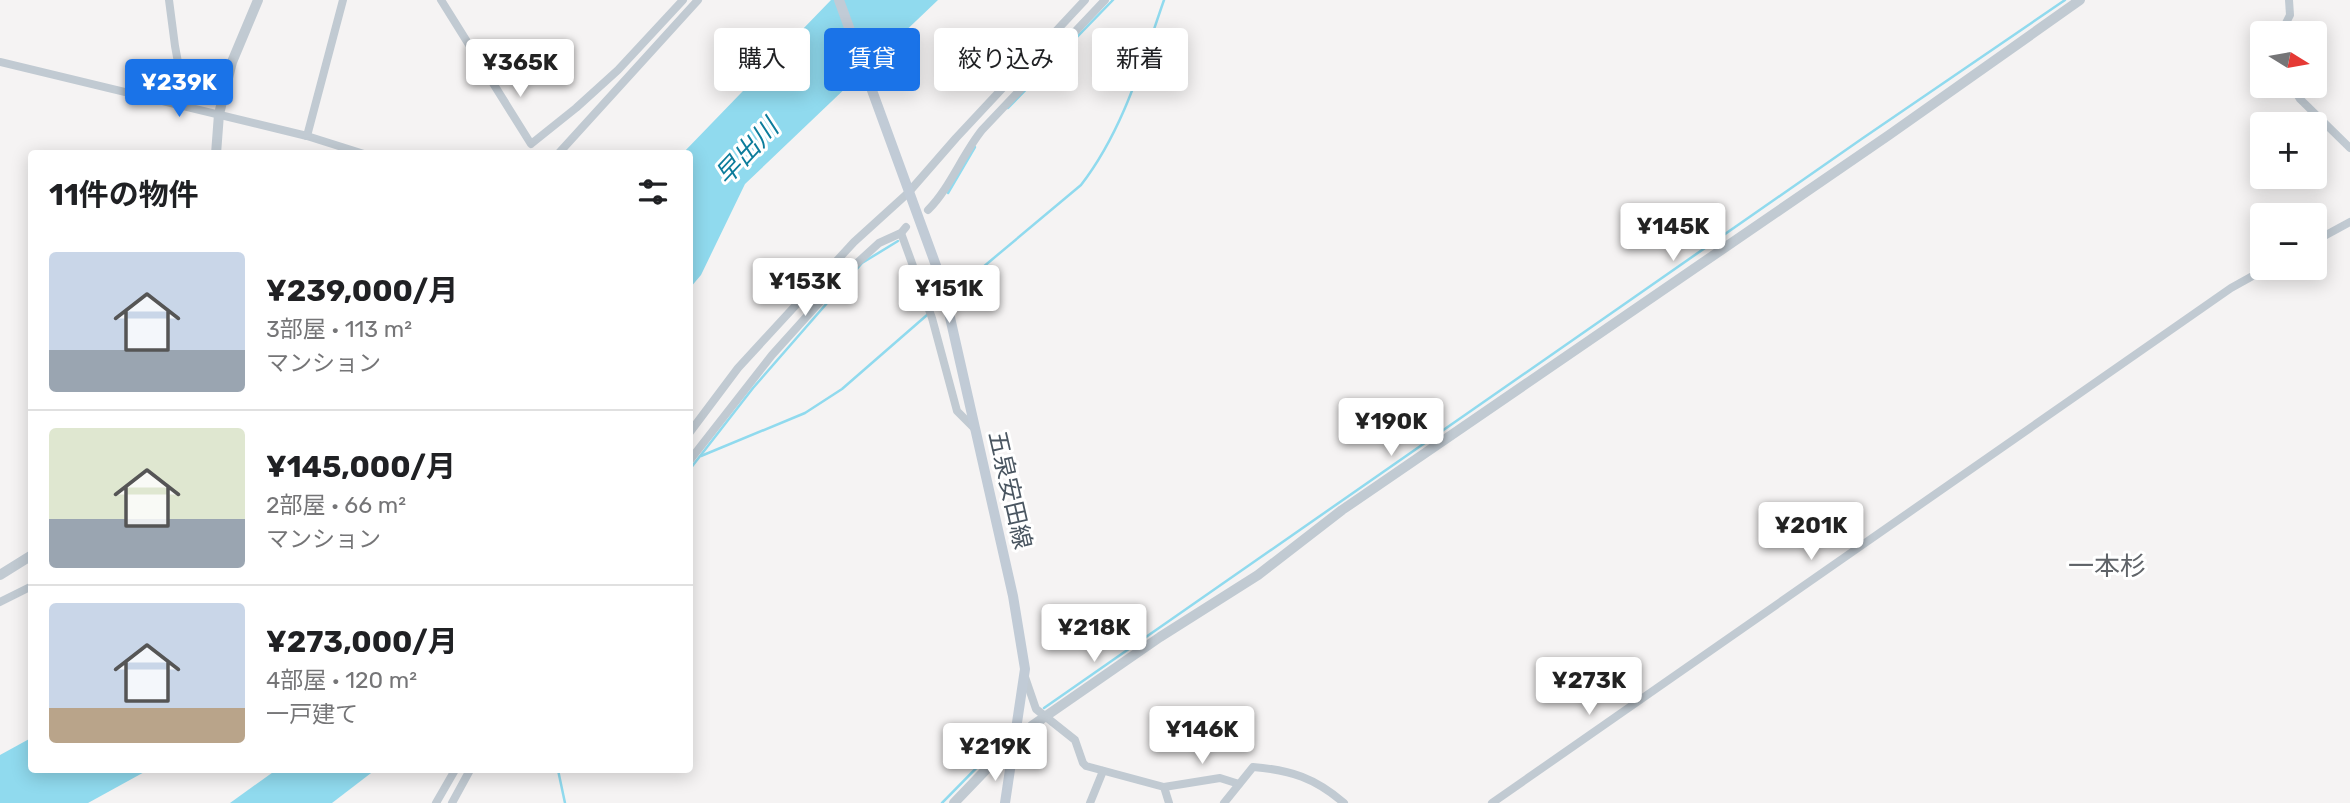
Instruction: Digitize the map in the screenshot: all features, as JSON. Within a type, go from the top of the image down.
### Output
[{"type":"main road","name":"五泉安田線","points":[[839,0],[942,282],[1015,608],[1024,675],[1005,803]]},
{"type":"street","points":[[169,0],[186,106]]},
{"type":"street","points":[[216,150],[219,114],[232,62],[258,0]]},
{"type":"street","points":[[307,135],[343,0]]},
{"type":"street","points":[[441,0],[531,144],[618,70],[682,0]]},
{"type":"street","points":[[562,150],[698,0]]},
{"type":"street","points":[[693,428],[738,368],[1085,0]]},
{"type":"street","points":[[928,210],[936,202],[966,149],[982,130],[1105,0]]},
{"type":"street","points":[[954,803],[1015,741],[1045,718],[1160,637],[1258,575],[1342,510],[1889,135],[2080,0]]},
{"type":"street","points":[[2287,21],[2290,15],[2289,0]]},
{"type":"street","points":[[0,62],[307,135],[352,150]]},
{"type":"street","points":[[2299,98],[2350,148]]},
{"type":"street","points":[[2327,234],[2350,222]]},
{"type":"street","points":[[693,456],[772,355],[845,274],[878,243],[904,230],[957,411],[975,429]]},
{"type":"street","points":[[1492,803],[2224,293],[2250,278]]},
{"type":"street","points":[[0,575],[28,558]]},
{"type":"street","points":[[0,602],[28,588]]},
{"type":"street","points":[[1024,675],[1036,709],[1075,740],[1083,763],[1164,787],[1220,778],[1239,784]]},
{"type":"street","points":[[1224,803],[1253,767],[1283,770],[1314,781],[1344,803]]},
{"type":"street","points":[[1090,803],[1103,771]]},
{"type":"street","points":[[436,803],[453,773]]},
{"type":"street","points":[[452,803],[468,773]]},
{"type":"street","points":[[1164,787],[1169,803]]},
{"type":"water","name":"早出川","points":[[831,0],[938,0],[909,28],[824,28],[824,91],[843,91],[745,184],[701,275],[693,284],[693,150],[686,150],[743,91],[810,91],[810,28],[804,28]]},
{"type":"water","points":[[28,740],[28,773],[143,773],[88,803],[0,803],[0,755]]},
{"type":"water","points":[[272,773],[371,773],[332,803],[230,803]]},
{"type":"waterway","points":[[1008,108],[1113,0]]},
{"type":"waterway","points":[[964,283],[1081,185],[1096,164],[1120,119],[1164,0]]},
{"type":"waterway","points":[[1044,708],[2065,0]]},
{"type":"waterway","points":[[948,193],[975,147]]},
{"type":"waterway","points":[[693,465],[753,388],[862,263],[898,241]]},
{"type":"waterway","points":[[701,456],[805,413],[842,389],[927,315]]},
{"type":"waterway","points":[[942,803],[995,749]]},
{"type":"waterway","points":[[559,773],[565,803]]},
{"type":"district","name":"一本杉","points":[[2107,566]]}]
